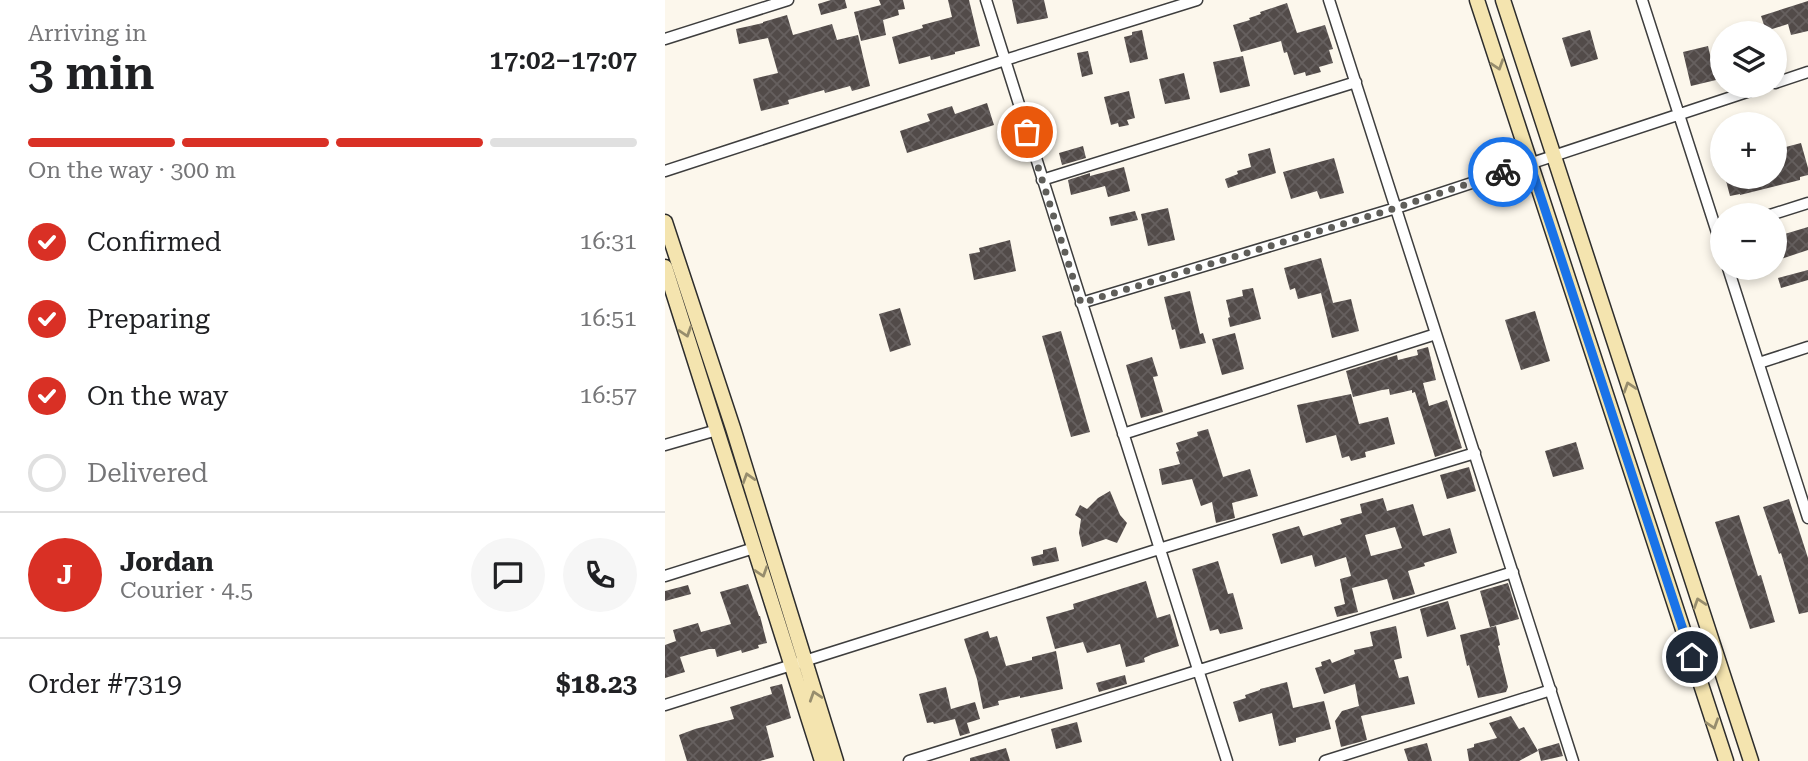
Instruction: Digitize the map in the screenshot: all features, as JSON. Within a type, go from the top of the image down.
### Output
[{"type":"main road","points":[[1477,0],[1726,761]]},
{"type":"main road","points":[[1503,0],[1751,761]]},
{"type":"main road","points":[[665,222],[676,295],[754,548],[836,761]]},
{"type":"main road","points":[[665,267],[733,428],[798,663],[822,761]]},
{"type":"street","points":[[665,39],[788,0]]},
{"type":"street","points":[[986,0],[1227,761]]},
{"type":"street","points":[[665,171],[1197,0]]},
{"type":"street","points":[[1329,0],[1573,761]]},
{"type":"street","points":[[1642,0],[1710,203]]},
{"type":"street","points":[[1787,79],[1808,72]]},
{"type":"street","points":[[1042,180],[1356,82]]},
{"type":"street","points":[[1081,303],[1396,208],[1729,98]]},
{"type":"street","points":[[1787,210],[1808,203]]},
{"type":"street","points":[[1732,280],[1803,483],[1808,518]]},
{"type":"street","points":[[1123,434],[1436,334]]},
{"type":"street","points":[[1759,363],[1808,347]]},
{"type":"street","points":[[665,446],[717,430]]},
{"type":"street","points":[[665,705],[1159,549],[1475,453]]},
{"type":"street","points":[[665,576],[754,548]]},
{"type":"street","points":[[909,761],[1513,572]]},
{"type":"street","points":[[1325,761],[1551,690]]},
{"type":"building","points":[[845,0],[847,8],[821,15],[818,4]]},
{"type":"building","points":[[879,0],[903,0],[905,9],[898,10],[899,15],[883,20],[886,35],[861,41],[854,12],[881,5]]},
{"type":"building","points":[[948,0],[969,0],[980,46],[931,60],[930,56],[899,64],[892,37],[952,17]]},
{"type":"building","points":[[1012,0],[1044,0],[1048,18],[1017,24]]},
{"type":"building","points":[[1808,1],[1808,31],[1791,35],[1787,21],[1763,21],[1761,16]]},
{"type":"building","points":[[1287,3],[1297,33],[1325,25],[1333,49],[1329,50],[1333,63],[1319,67],[1321,72],[1306,76],[1305,72],[1294,75],[1281,41],[1241,52],[1233,25]]},
{"type":"building","points":[[787,15],[793,35],[832,24],[837,40],[858,35],[870,86],[852,91],[850,86],[825,93],[824,90],[788,100],[789,104],[761,111],[753,79],[778,73],[768,38],[739,44],[736,29]]},
{"type":"building","points":[[1142,30],[1148,59],[1130,63],[1124,37]]},
{"type":"building","points":[[1590,30],[1598,59],[1571,67],[1562,38]]},
{"type":"building","points":[[1708,46],[1710,81],[1691,86],[1683,52]]},
{"type":"building","points":[[1088,51],[1093,74],[1082,77],[1077,53]]},
{"type":"building","points":[[1243,56],[1250,86],[1220,93],[1213,62]]},
{"type":"building","points":[[1184,73],[1190,99],[1165,104],[1159,79]]},
{"type":"building","points":[[1129,91],[1135,118],[1127,120],[1129,125],[1111,125],[1104,97]]},
{"type":"building","points":[[987,103],[994,125],[907,153],[900,131],[930,121],[927,114],[952,106],[955,114]]},
{"type":"building","points":[[1801,143],[1808,175],[1787,183],[1787,147]]},
{"type":"building","points":[[1083,146],[1086,158],[1062,165],[1059,153]]},
{"type":"building","points":[[1270,148],[1276,173],[1228,188],[1225,179],[1238,174],[1237,171],[1251,167],[1248,154]]},
{"type":"building","points":[[1334,158],[1344,193],[1320,199],[1317,191],[1291,199],[1283,172]]},
{"type":"building","points":[[1124,167],[1130,191],[1108,197],[1105,186],[1071,195],[1068,180]]},
{"type":"building","points":[[1728,189],[1764,189],[1740,195],[1730,196]]},
{"type":"building","points":[[1168,208],[1175,240],[1148,246],[1141,214]]},
{"type":"building","points":[[1135,211],[1138,220],[1111,226],[1109,217]]},
{"type":"building","points":[[1808,227],[1808,250],[1787,257],[1787,233]]},
{"type":"building","points":[[1010,240],[1016,271],[974,280],[969,254],[980,252],[979,248]]},
{"type":"building","points":[[1321,258],[1333,303],[1351,299],[1359,331],[1332,338],[1321,293],[1298,299],[1295,288],[1290,290],[1284,268]]},
{"type":"building","points":[[1808,270],[1808,280],[1781,288],[1779,280],[1787,280],[1787,276]]},
{"type":"building","points":[[1253,288],[1261,319],[1230,327],[1226,300],[1243,296],[1242,290]]},
{"type":"building","points":[[1190,291],[1200,334],[1203,333],[1206,343],[1180,349],[1164,297]]},
{"type":"building","points":[[900,308],[911,345],[890,352],[879,314]]},
{"type":"building","points":[[1535,311],[1550,361],[1521,370],[1505,320]]},
{"type":"building","points":[[1061,331],[1090,432],[1071,437],[1042,336]]},
{"type":"building","points":[[1235,333],[1244,369],[1222,375],[1212,339]]},
{"type":"building","points":[[1428,347],[1436,380],[1423,383],[1429,406],[1447,400],[1462,448],[1435,457],[1415,392],[1412,393],[1412,390],[1390,395],[1389,389],[1353,397],[1346,371],[1397,355],[1398,360],[1418,355],[1417,350]]},
{"type":"building","points":[[1152,357],[1158,376],[1153,377],[1163,412],[1141,418],[1126,365]]},
{"type":"building","points":[[1351,394],[1359,424],[1388,417],[1395,444],[1365,452],[1366,457],[1351,461],[1349,456],[1342,458],[1336,435],[1306,443],[1297,405]]},
{"type":"building","points":[[1208,429],[1223,477],[1250,469],[1258,496],[1232,503],[1235,518],[1216,523],[1212,502],[1201,506],[1192,479],[1162,485],[1159,469],[1180,464],[1176,443],[1198,436],[1197,432]]},
{"type":"building","points":[[1576,442],[1584,469],[1553,477],[1545,451]]},
{"type":"building","points":[[1469,467],[1476,491],[1447,499],[1440,475]]},
{"type":"building","points":[[1110,491],[1120,515],[1127,523],[1117,543],[1106,539],[1082,547],[1079,533],[1081,519],[1075,515],[1080,505],[1087,509]]},
{"type":"building","points":[[1383,498],[1387,511],[1413,504],[1423,536],[1450,528],[1457,553],[1408,571],[1415,594],[1393,600],[1387,579],[1352,588],[1358,612],[1337,617],[1334,607],[1345,604],[1340,579],[1351,576],[1346,557],[1315,567],[1312,555],[1281,564],[1272,534],[1299,526],[1303,536],[1342,524],[1340,519],[1362,513],[1360,504]],"holes":[[[1395,527],[1402,548],[1371,556],[1365,535]]]},
{"type":"building","points":[[1789,499],[1808,558],[1808,612],[1799,614],[1781,553],[1779,554],[1763,507]]},
{"type":"building","points":[[1739,515],[1775,622],[1750,629],[1715,522]]},
{"type":"building","points":[[1056,547],[1059,561],[1033,566],[1031,557]]},
{"type":"building","points":[[1218,561],[1228,594],[1233,593],[1243,629],[1220,634],[1218,629],[1210,631],[1192,569]]},
{"type":"building","points":[[1146,581],[1157,618],[1170,614],[1179,646],[1144,658],[1145,662],[1126,667],[1120,644],[1087,653],[1083,642],[1055,649],[1046,617],[1074,609],[1073,604]]},
{"type":"building","points":[[1508,583],[1519,619],[1490,627],[1480,591]]},
{"type":"building","points":[[748,584],[767,643],[742,653],[741,650],[717,657],[715,649],[709,649],[680,657],[685,672],[665,678],[665,645],[676,641],[673,630],[698,623],[701,632],[731,624],[720,592]]},
{"type":"building","points":[[688,585],[691,594],[665,601],[665,591]]},
{"type":"building","points":[[1448,601],[1456,629],[1427,637],[1420,609]]},
{"type":"building","points":[[1396,626],[1402,658],[1394,660],[1399,678],[1408,676],[1415,704],[1361,716],[1367,740],[1341,747],[1335,721],[1342,711],[1359,706],[1355,684],[1324,694],[1315,668],[1322,666],[1321,662],[1330,659],[1332,663],[1355,654],[1354,650],[1373,646],[1370,632]]},
{"type":"building","points":[[1496,626],[1508,687],[1506,692],[1478,698],[1460,635]]},
{"type":"building","points":[[988,631],[990,638],[997,636],[1006,666],[1056,651],[1063,689],[998,701],[999,705],[983,709],[964,639]]},
{"type":"building","points":[[1125,675],[1127,684],[1099,692],[1096,683]]},
{"type":"building","points":[[1287,682],[1293,708],[1324,701],[1331,729],[1296,738],[1296,742],[1279,746],[1272,713],[1239,722],[1233,702],[1260,689]]},
{"type":"building","points":[[782,684],[791,718],[766,726],[774,757],[760,761],[687,761],[679,735],[734,719],[730,707],[772,694],[770,687]]},
{"type":"building","points":[[946,687],[951,709],[975,702],[980,719],[967,723],[970,733],[960,736],[955,719],[927,723],[919,694]]},
{"type":"building","points":[[1511,716],[1519,729],[1524,727],[1538,751],[1519,761],[1469,761],[1467,749],[1474,747],[1474,744],[1497,738],[1489,723]]},
{"type":"building","points":[[1077,722],[1082,742],[1056,749],[1051,729]]},
{"type":"building","points":[[1427,743],[1432,761],[1408,761],[1404,749]]},
{"type":"building","points":[[1559,743],[1563,756],[1541,761],[1538,749]]},
{"type":"building","points":[[1006,748],[1010,761],[970,761],[970,758]]},
{"type":"way so far","points":[[1027,132],[1081,303],[1396,208],[1503,172]]},
{"type":"route","points":[[1503,172],[1530,164],[1692,657]]}]
